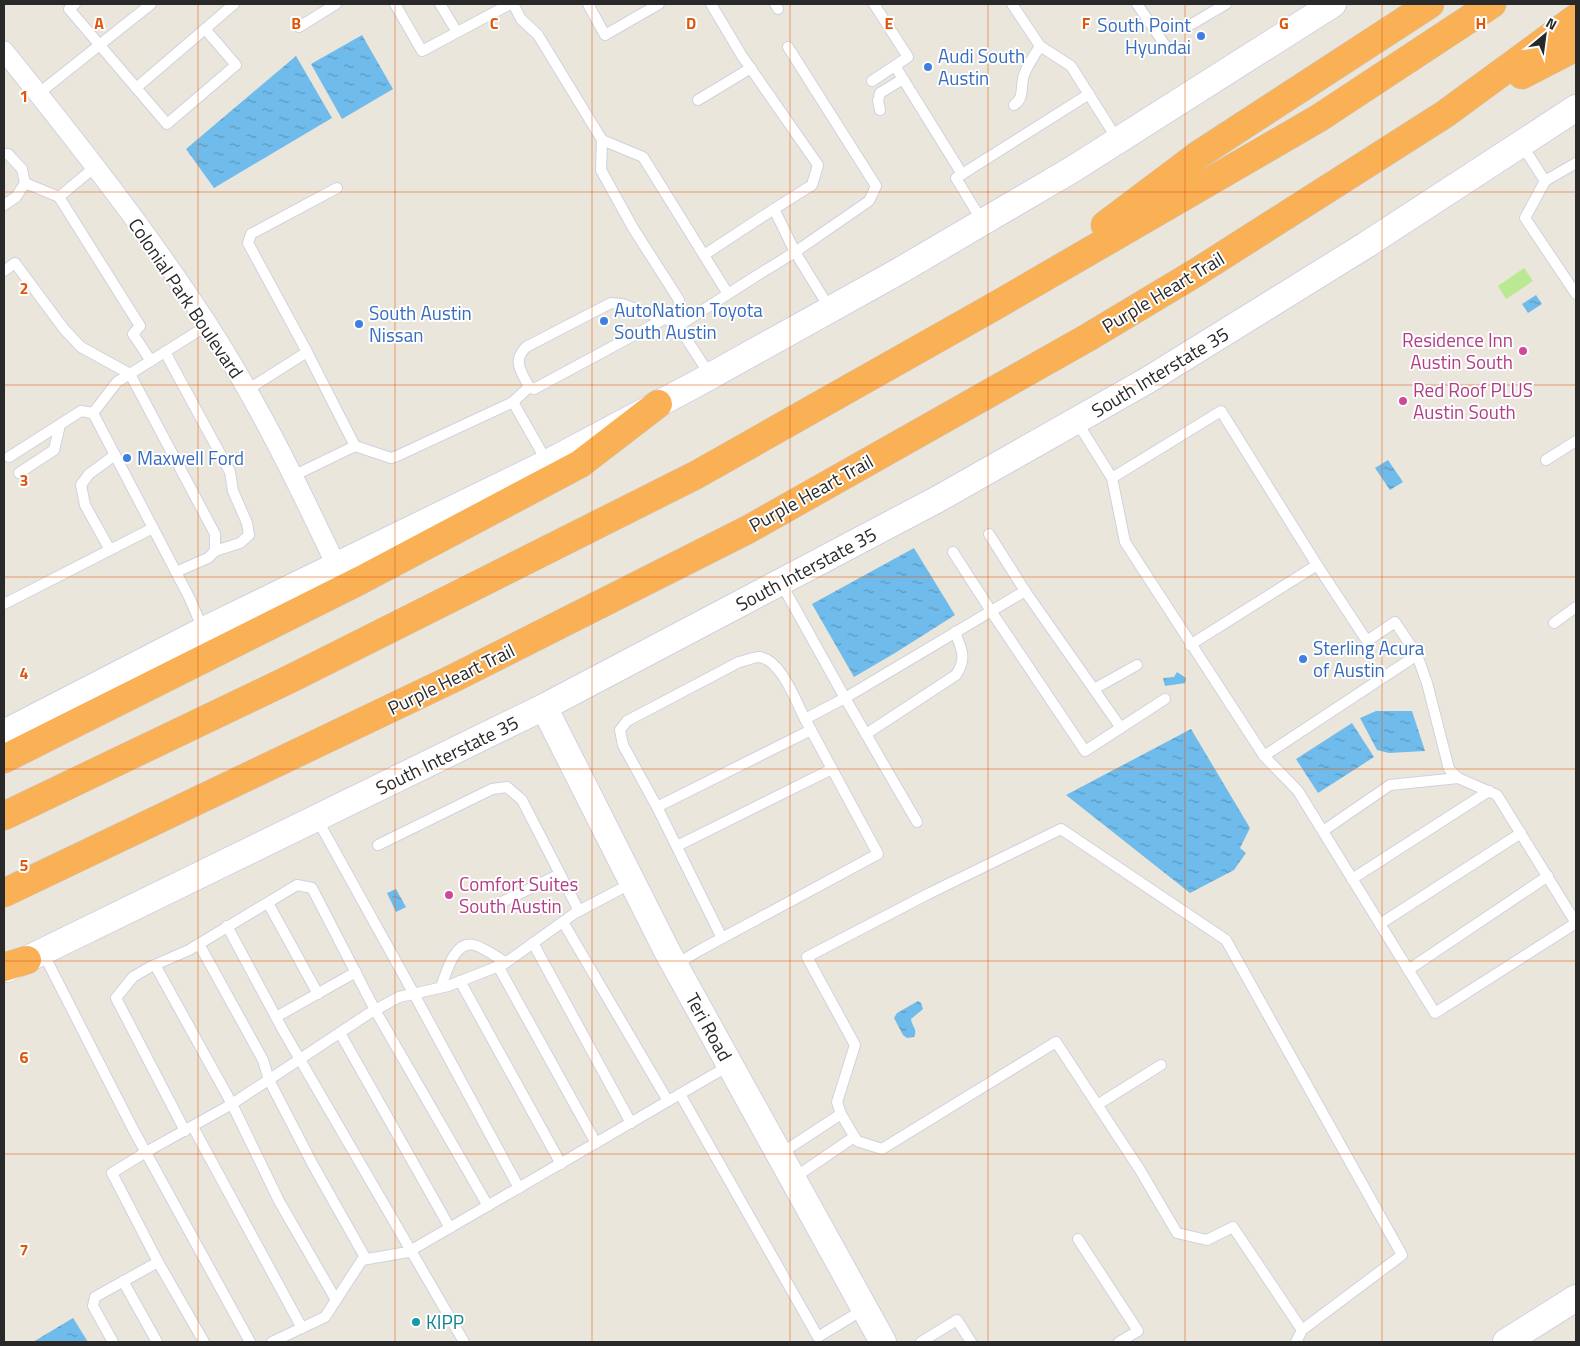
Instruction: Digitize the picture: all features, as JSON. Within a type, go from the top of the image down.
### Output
[{"type":"highway","points":[[995,306],[1198,156],[1430,4]]},
{"type":"highway","points":[[4,816],[292,678],[696,474],[995,306],[1319,118],[1492,4]]},
{"type":"highway","name":"Purple Heart Trail","points":[[4,893],[436,686],[749,529],[1087,338],[1197,272],[1445,114],[1576,18]]},
{"type":"highway","points":[[1445,114],[1576,47]]},
{"type":"highway","points":[[4,759],[361,580],[580,464],[658,404]]},
{"type":"main road","points":[[4,733],[204,630],[547,463],[711,376],[1073,169],[1331,4]]},
{"type":"main road","name":"South Interstate 35","points":[[19,962],[544,707],[938,499],[1157,375],[1366,245],[1576,108]]},
{"type":"main road","name":"Teri Road","points":[[544,707],[675,965],[884,1342]]},
{"type":"main road","points":[[1506,1342],[1576,1298]]},
{"type":"street","name":"Colonial Park Boulevard","points":[[4,51],[96,166],[192,300],[247,390],[294,476],[336,565]]},
{"type":"lane","points":[[75,4],[69,9],[167,124],[236,65],[206,28]]},
{"type":"lane","points":[[38,94],[151,4]]},
{"type":"lane","points":[[136,88],[234,4]]},
{"type":"lane","points":[[299,27],[336,4]]},
{"type":"lane","points":[[395,4],[422,51],[511,4],[521,19],[538,35],[602,140],[601,170],[633,228],[679,300],[678,326]]},
{"type":"lane","points":[[440,4],[457,32]]},
{"type":"lane","points":[[588,4],[605,35],[659,4]]},
{"type":"lane","points":[[704,255],[812,185],[818,165],[751,68],[711,4]]},
{"type":"lane","points":[[872,81],[908,57],[874,4]]},
{"type":"lane","points":[[1012,4],[1040,46],[1071,66],[1118,140]]},
{"type":"lane","points":[[1137,4],[1164,45]]},
{"type":"lane","points":[[1192,24],[1226,4]]},
{"type":"lane","points":[[1014,105],[1019,102],[1024,75],[1040,46]]},
{"type":"lane","points":[[678,326],[795,252],[869,201],[876,186],[788,47]]},
{"type":"lane","points":[[894,66],[962,174]]},
{"type":"lane","points":[[698,100],[751,68]]},
{"type":"lane","points":[[880,110],[878,101],[880,93],[903,79]]},
{"type":"lane","points":[[983,222],[956,178],[1089,94]]},
{"type":"lane","points":[[602,140],[643,157],[728,294]]},
{"type":"lane","points":[[1522,144],[1545,181]]},
{"type":"lane","points":[[4,154],[8,154],[22,168],[25,183],[16,198],[4,205]]},
{"type":"lane","points":[[1574,286],[1525,218],[1545,181],[1576,163]]},
{"type":"lane","points":[[59,197],[96,166]]},
{"type":"lane","points":[[25,183],[59,197],[140,326],[133,334],[151,361]]},
{"type":"lane","points":[[337,188],[251,234],[248,243],[307,352],[354,446]]},
{"type":"lane","points":[[774,210],[795,252],[831,309]]},
{"type":"lane","points":[[4,272],[16,263],[64,329],[81,347],[130,374],[215,534],[216,551]]},
{"type":"lane","points":[[529,387],[518,359],[526,347],[611,303],[622,304],[671,320],[678,326],[711,376]]},
{"type":"lane","points":[[294,476],[354,446],[391,458],[513,402],[529,387],[534,388],[664,319]]},
{"type":"lane","points":[[94,413],[117,382],[208,325]]},
{"type":"lane","points":[[166,352],[230,472],[233,490],[247,523],[249,535],[240,543],[216,551],[208,558],[176,572]]},
{"type":"lane","points":[[247,390],[307,352]]},
{"type":"lane","points":[[513,402],[547,463]]},
{"type":"lane","points":[[9,457],[81,411],[94,413]]},
{"type":"lane","points":[[1076,421],[1112,478],[1125,542],[1190,645],[1264,756],[1298,791],[1435,1013],[1576,923],[1497,795],[1458,778],[1449,770],[1427,683],[1417,655],[1395,622],[1367,641],[1221,411],[1112,478]]},
{"type":"lane","points":[[94,413],[204,630]]},
{"type":"lane","points":[[19,473],[54,450],[60,425]]},
{"type":"lane","points":[[1546,460],[1576,441]]},
{"type":"lane","points":[[110,550],[85,505],[81,485],[89,474],[115,455]]},
{"type":"lane","points":[[4,604],[153,528]]},
{"type":"lane","points":[[989,534],[1024,591],[1121,728]]},
{"type":"lane","points":[[953,552],[1085,751],[1165,700]]},
{"type":"lane","points":[[1190,645],[1317,565]]},
{"type":"lane","points":[[781,582],[845,698],[917,822]]},
{"type":"lane","points":[[805,719],[845,698],[1024,591]]},
{"type":"lane","points":[[1554,623],[1576,607]]},
{"type":"lane","points":[[866,734],[956,675],[962,666],[964,655],[956,632]]},
{"type":"lane","points":[[1264,756],[1417,655]]},
{"type":"lane","points":[[675,965],[878,854],[784,679],[773,664],[759,657],[739,662],[626,721],[620,730],[623,745],[657,807],[722,938]]},
{"type":"lane","points":[[1094,689],[1137,665]]},
{"type":"lane","points":[[657,807],[811,730]]},
{"type":"lane","points":[[677,846],[832,769]]},
{"type":"lane","points":[[1323,831],[1390,786],[1458,778]]},
{"type":"lane","points":[[378,845],[492,789],[507,787],[522,800],[579,911]]},
{"type":"lane","points":[[1352,879],[1489,791]]},
{"type":"lane","points":[[316,818],[519,1188]]},
{"type":"lane","points":[[1296,1342],[1302,1330],[1402,1255],[1226,940],[1061,829],[928,894],[807,957],[856,1045],[837,1102],[841,1114],[857,1141],[882,1149],[1056,1042],[1140,1170],[1177,1233],[1207,1240],[1233,1227],[1302,1330]]},
{"type":"lane","points":[[1380,924],[1521,833]]},
{"type":"lane","points":[[500,903],[560,874]]},
{"type":"lane","points":[[1408,970],[1548,876]]},
{"type":"lane","points":[[204,1342],[158,1262],[112,1173],[232,1104],[375,1010],[399,997],[441,987],[502,964],[579,911],[633,882]]},
{"type":"lane","points":[[302,1328],[116,998],[133,977],[200,944],[227,926],[297,886],[312,888],[375,1010],[488,1206]]},
{"type":"lane","points":[[268,903],[318,994]]},
{"type":"lane","points":[[563,922],[668,1101]]},
{"type":"lane","points":[[227,926],[276,1017],[464,1342]]},
{"type":"lane","points":[[533,943],[631,1123]]},
{"type":"lane","points":[[200,944],[263,1060],[269,1080],[313,1165],[366,1259]]},
{"type":"lane","points":[[441,987],[452,956],[463,946],[473,945],[502,964],[596,1143]]},
{"type":"lane","points":[[19,962],[146,1152],[250,1342]]},
{"type":"lane","points":[[155,965],[232,1104],[279,1201],[336,1300]]},
{"type":"lane","points":[[276,1017],[356,972]]},
{"type":"lane","points":[[460,980],[561,1164]]},
{"type":"lane","points":[[340,1033],[450,1228]]},
{"type":"lane","points":[[272,1342],[325,1317],[362,1260],[412,1250],[730,1065]]},
{"type":"lane","points":[[1096,1105],[1161,1066]]},
{"type":"lane","points":[[680,1094],[817,1340],[865,1308]]},
{"type":"lane","points":[[780,1154],[841,1114]]},
{"type":"lane","points":[[793,1178],[854,1138]]},
{"type":"lane","points":[[1078,1239],[1138,1331],[1119,1342]]},
{"type":"lane","points":[[113,1342],[93,1306],[96,1297],[158,1262]]},
{"type":"lane","points":[[123,1281],[157,1342]]},
{"type":"lane","points":[[921,1342],[935,1338],[957,1320],[971,1342]]},
{"type":"green space","points":[[1524,268],[1533,281],[1506,299],[1498,286]]},
{"type":"water","points":[[362,35],[393,89],[342,119],[311,64]]},
{"type":"water","points":[[296,56],[332,118],[214,188],[186,149]]},
{"type":"water","points":[[1536,295],[1542,304],[1528,313],[1522,304]]},
{"type":"water","points":[[1388,460],[1403,482],[1390,490],[1375,468]]},
{"type":"water","points":[[914,548],[955,615],[854,677],[812,604]]},
{"type":"water","points":[[1177,672],[1186,678],[1185,683],[1165,686],[1163,678],[1174,677]]},
{"type":"water","points":[[1376,711],[1412,711],[1425,751],[1389,753],[1377,750],[1360,718]]},
{"type":"water","points":[[1352,723],[1374,757],[1318,793],[1296,759]]},
{"type":"water","points":[[1191,729],[1250,828],[1240,848],[1246,853],[1234,870],[1190,893],[1066,795]]},
{"type":"water","points":[[396,889],[406,907],[396,912],[387,893]]},
{"type":"water","points":[[918,1001],[923,1009],[911,1019],[915,1034],[914,1037],[907,1038],[903,1035],[894,1018],[897,1013]]},
{"type":"water","points":[[73,1318],[88,1342],[33,1342]]},
{"type":"place","name":"South Point Hyundai","points":[[1201,36]]},
{"type":"place","name":"Audi South Austin","points":[[928,67]]},
{"type":"place","name":"AutoNation Toyota South Austin","points":[[604,321]]},
{"type":"place","name":"South Austin Nissan","points":[[359,324]]},
{"type":"place","name":"Residence Inn Austin South","points":[[1523,351]]},
{"type":"place","name":"Red Roof PLUS Austin South","points":[[1403,401]]},
{"type":"place","name":"Maxwell Ford","points":[[127,458]]},
{"type":"place","name":"Sterling Acura of Austin","points":[[1303,659]]},
{"type":"place","name":"Comfort Suites South Austin","points":[[449,895]]},
{"type":"place","name":"KIPP","points":[[416,1322]]}]
